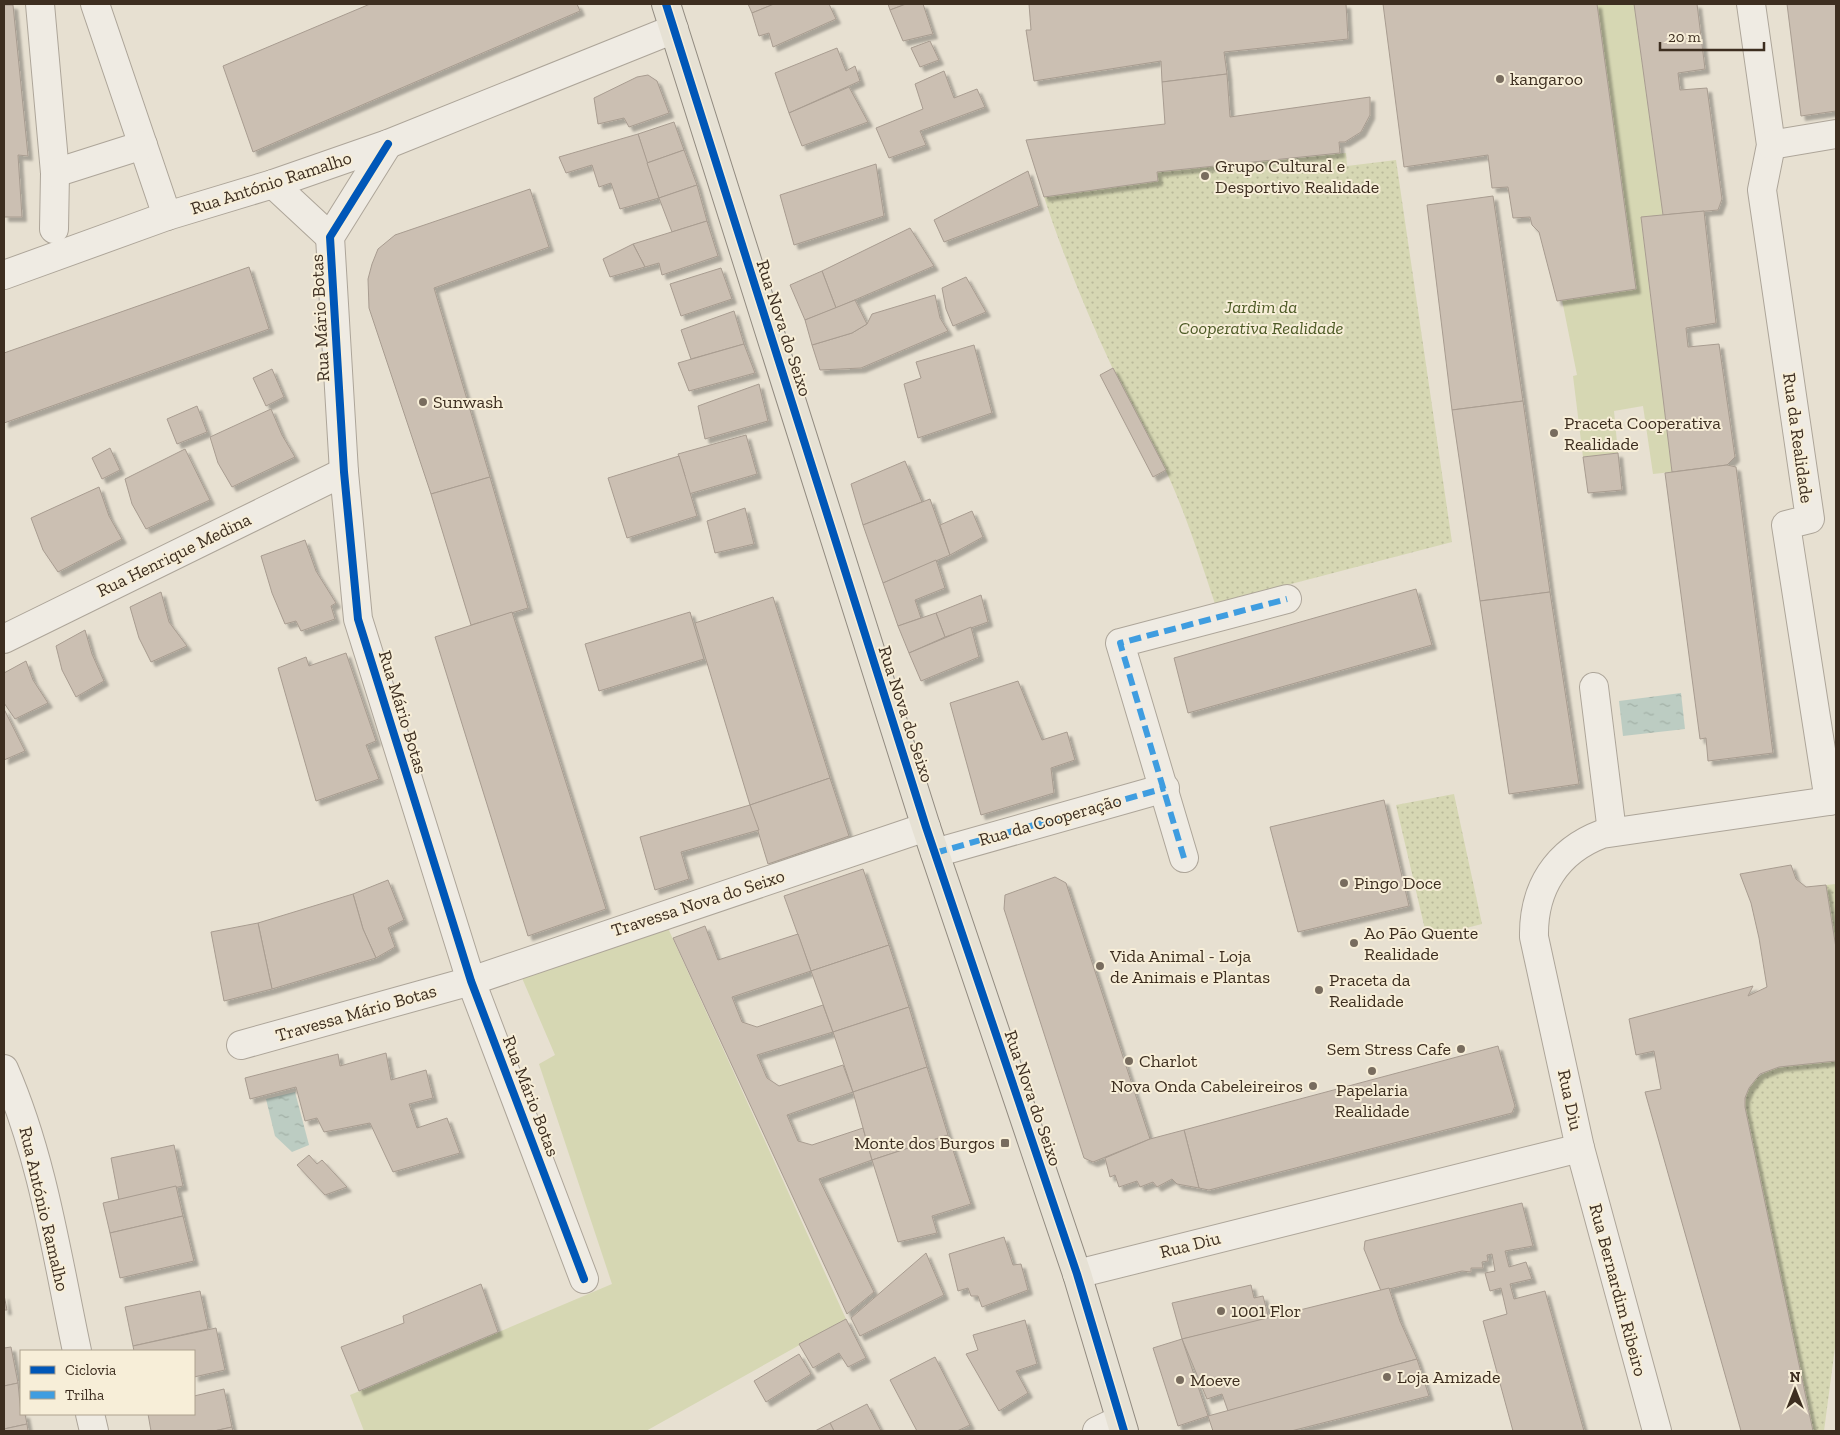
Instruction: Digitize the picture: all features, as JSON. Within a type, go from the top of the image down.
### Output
[{"type":"main road","name":"Rua Nova do Seixo","points":[[666,4],[926,827],[1077,1274],[1114,1427]]},
{"type":"street","points":[[40,4],[55,173],[54,229]]},
{"type":"street","points":[[95,4],[167,216]]},
{"type":"street","name":"Rua da Realidade","points":[[1751,4],[1771,145],[1762,190],[1810,519],[1786,524],[1833,801]]},
{"type":"street","name":"Rua António Ramalho","points":[[4,275],[167,216],[273,184],[388,144],[674,29]]},
{"type":"street","points":[[1771,145],[1836,134]]},
{"type":"street","name":"Rua Mário Botas","points":[[388,144],[330,237],[344,472],[358,618],[471,981],[584,1279]]},
{"type":"street","points":[[55,173],[143,145]]},
{"type":"street","name":"Rua Mário Botas","points":[[273,184],[330,237]]},
{"type":"street","name":"Rua Henrique Medina","points":[[4,639],[344,472]]},
{"type":"street","points":[[1184,858],[1165,788],[1120,643],[1287,600]]},
{"type":"street","points":[[1594,687],[1612,832]]},
{"type":"street","name":"Rua da Cooperação","points":[[935,853],[1165,788]]},
{"type":"street","name":"Rua Diu","points":[[1077,1274],[1580,1148],[1536,946],[1534,922],[1540,892],[1557,865],[1583,842],[1612,832],[1833,801]]},
{"type":"street","name":"Travessa Nova do Seixo","points":[[471,981],[926,827]]},
{"type":"street","name":"Travessa Mário Botas","points":[[241,1045],[471,981]]},
{"type":"street","name":"Rua António Ramalho","points":[[4,1069],[16,1098],[39,1176],[77,1350]]},
{"type":"street","name":"Rua Bernardim Ribeiro","points":[[1580,1148],[1657,1431]]},
{"type":"street","points":[[90,1415],[94,1431]]},
{"type":"green space","points":[[1597,4],[1634,4],[1663,215],[1641,218],[1672,472],[1653,474],[1643,406],[1614,411],[1618,453],[1583,457],[1573,376],[1577,375],[1562,300],[1636,289]]},
{"type":"green space","name":"Jardim da Cooperativa Realidade","points":[[1346,153],[1347,166],[1396,160],[1452,542],[1215,604],[1173,487],[1102,346],[1067,262],[1044,197],[1158,181],[1157,172]]},
{"type":"green space","points":[[1454,794],[1482,924],[1427,938],[1396,805]]},
{"type":"green space","points":[[1836,884],[1836,948],[1826,885]]},
{"type":"green space","points":[[667,926],[846,1319],[646,1431],[364,1431],[350,1395],[612,1284],[539,1064],[555,1055],[522,978]]},
{"type":"green space","points":[[1836,1061],[1836,1340],[1824,1431],[1813,1431],[1745,1107],[1748,1092],[1754,1081],[1765,1073],[1792,1065]]},
{"type":"water","points":[[1681,693],[1685,729],[1623,736],[1619,701]]},
{"type":"water","points":[[295,1092],[309,1145],[292,1152],[275,1136],[266,1099]]},
{"type":"building","points":[[370,4],[577,4],[580,11],[253,152],[223,66]]},
{"type":"building","points":[[748,4],[774,4],[752,13]]},
{"type":"building","points":[[774,4],[829,4],[836,19],[773,47],[769,33],[759,36],[752,13]]},
{"type":"building","points":[[888,4],[906,4],[890,10]]},
{"type":"building","points":[[906,4],[923,4],[933,34],[903,41],[890,10]]},
{"type":"building","points":[[1029,4],[1346,4],[1348,39],[1224,52],[1227,74],[1162,82],[1161,61],[1034,81],[1026,30],[1031,30]]},
{"type":"building","name":"kangaroo","points":[[1383,4],[1597,4],[1636,289],[1557,301],[1539,232],[1532,225],[1530,217],[1513,218],[1508,187],[1492,188],[1488,155],[1404,167]]},
{"type":"building","points":[[1634,4],[1697,4],[1705,69],[1678,73],[1680,90],[1707,88],[1722,199],[1718,210],[1663,215]]},
{"type":"building","points":[[1787,4],[1836,4],[1836,111],[1801,116]]},
{"type":"building","points":[[4,5],[13,5],[28,156],[18,155],[22,217],[4,217]]},
{"type":"building","points":[[930,41],[939,60],[920,67],[911,48]]},
{"type":"building","points":[[837,48],[846,71],[855,66],[860,81],[789,113],[775,73]]},
{"type":"building","points":[[944,71],[954,98],[977,89],[985,107],[920,131],[926,145],[889,158],[876,128],[923,109],[915,84]]},
{"type":"building","points":[[1227,74],[1230,117],[1370,97],[1370,115],[1361,132],[1345,142],[1339,142],[1340,153],[1157,172],[1158,181],[1044,197],[1026,140],[1165,124],[1162,82]]},
{"type":"building","points":[[648,75],[657,81],[669,113],[629,127],[624,118],[598,124],[594,98],[637,77]]},
{"type":"building","points":[[849,87],[868,122],[802,146],[789,113]]},
{"type":"building","points":[[674,122],[684,150],[647,163],[638,134]]},
{"type":"building","points":[[638,134],[659,198],[620,209],[611,183],[599,187],[592,165],[566,173],[559,157]]},
{"type":"building","points":[[684,150],[697,185],[659,198],[647,163]]},
{"type":"building","points":[[876,164],[884,216],[794,245],[780,195]]},
{"type":"building","points":[[1028,171],[1039,206],[944,242],[934,220]]},
{"type":"building","points":[[697,185],[707,221],[672,232],[659,198]]},
{"type":"building","points":[[530,189],[549,247],[434,288],[490,477],[431,494],[369,308],[368,279],[372,264],[378,249],[395,235]]},
{"type":"building","points":[[1493,196],[1523,401],[1452,410],[1427,205]]},
{"type":"building","points":[[1704,211],[1716,323],[1686,328],[1688,347],[1719,344],[1735,457],[1727,465],[1672,472],[1641,217]]},
{"type":"building","points":[[707,221],[718,256],[662,275],[659,263],[645,267],[633,244]]},
{"type":"building","points":[[910,228],[934,266],[836,308],[822,271]]},
{"type":"building","points":[[633,244],[645,267],[610,277],[603,259]]},
{"type":"building","points":[[249,267],[269,329],[4,423],[4,353]]},
{"type":"building","points":[[721,268],[732,299],[681,316],[670,284]]},
{"type":"building","points":[[822,271],[836,308],[805,320],[790,285]]},
{"type":"building","points":[[966,277],[986,312],[953,326],[946,309],[942,288]]},
{"type":"building","points":[[935,295],[940,318],[948,331],[861,368],[820,370],[812,345],[852,333],[867,324],[872,314]]},
{"type":"building","points":[[855,300],[867,324],[852,333],[812,345],[805,320]]},
{"type":"building","points":[[734,311],[744,344],[691,359],[681,330]]},
{"type":"building","points":[[744,344],[755,373],[689,391],[678,363]]},
{"type":"building","points":[[974,345],[992,413],[918,438],[904,384],[921,378],[916,362]]},
{"type":"building","points":[[1113,368],[1166,470],[1153,477],[1100,375]]},
{"type":"building","points":[[272,369],[284,397],[266,406],[253,378]]},
{"type":"building","points":[[759,384],[768,421],[705,439],[698,406]]},
{"type":"building","points":[[1523,401],[1550,592],[1480,601],[1452,410]]},
{"type":"building","points":[[197,406],[207,432],[177,444],[167,419]]},
{"type":"building","points":[[271,409],[282,435],[295,457],[232,487],[218,463],[210,437]]},
{"type":"building","points":[[746,435],[757,474],[682,496],[677,479],[685,476],[678,454]]},
{"type":"building","points":[[110,448],[120,470],[102,479],[92,458]]},
{"type":"building","points":[[185,449],[210,500],[146,529],[132,504],[125,479]]},
{"type":"building","points":[[1618,453],[1622,490],[1588,493],[1583,457]]},
{"type":"building","points":[[679,456],[697,516],[627,538],[608,478]]},
{"type":"building","points":[[905,461],[922,502],[863,525],[851,484]]},
{"type":"building","points":[[1727,465],[1736,467],[1773,753],[1708,761],[1706,738],[1700,739],[1665,473]]},
{"type":"building","points":[[490,477],[528,608],[471,625],[431,494]]},
{"type":"building","points":[[99,487],[109,516],[122,539],[58,572],[43,550],[31,518]]},
{"type":"building","points":[[930,499],[950,555],[883,583],[863,525]]},
{"type":"building","points":[[745,508],[754,544],[715,553],[707,521]]},
{"type":"building","points":[[972,511],[983,537],[950,555],[940,525]]},
{"type":"building","points":[[305,540],[316,571],[336,603],[331,606],[335,619],[301,631],[296,621],[285,624],[272,593],[261,556]]},
{"type":"building","points":[[936,560],[945,588],[915,600],[921,618],[898,626],[883,583]]},
{"type":"building","points":[[1416,589],[1432,645],[1188,713],[1174,658]]},
{"type":"building","points":[[161,592],[169,622],[187,646],[151,662],[139,638],[130,607]]},
{"type":"building","points":[[1550,592],[1579,784],[1509,794],[1480,601]]},
{"type":"building","points":[[981,595],[988,622],[945,637],[936,613]]},
{"type":"building","points":[[773,597],[830,778],[750,805],[695,623]]},
{"type":"building","points":[[512,612],[606,909],[528,936],[435,637]]},
{"type":"building","points":[[690,612],[704,659],[599,691],[585,644]]},
{"type":"building","points":[[936,613],[945,637],[909,653],[898,626]]},
{"type":"building","points":[[971,627],[979,657],[921,681],[909,653]]},
{"type":"building","points":[[85,630],[92,654],[104,681],[76,697],[62,670],[56,646]]},
{"type":"building","points":[[346,653],[376,741],[366,745],[379,779],[316,801],[278,668],[306,657],[309,666]]},
{"type":"building","points":[[26,661],[33,680],[48,703],[15,719],[4,703],[4,673]]},
{"type":"building","points":[[1018,681],[1042,740],[1067,732],[1075,760],[1051,768],[1054,793],[981,815],[950,703]]},
{"type":"building","points":[[4,709],[25,751],[4,760]]},
{"type":"building","points":[[830,778],[849,836],[768,864],[750,805]]},
{"type":"building","name":"Pingo Doce","points":[[1384,800],[1409,906],[1298,932],[1270,827]]},
{"type":"building","points":[[750,805],[759,830],[681,852],[689,879],[655,890],[640,837]]},
{"type":"building","points":[[1791,865],[1796,879],[1806,887],[1826,885],[1836,948],[1836,1061],[1779,1067],[1760,1074],[1749,1088],[1745,1098],[1745,1107],[1813,1431],[1741,1431],[1645,1092],[1661,1089],[1654,1051],[1636,1055],[1629,1019],[1753,986],[1748,996],[1767,987],[1751,903],[1740,874]]},
{"type":"building","points":[[863,869],[889,945],[811,971],[784,896]]},
{"type":"building","points":[[1055,877],[1066,883],[1150,1139],[1093,1162],[1084,1158],[1004,909],[1005,895]]},
{"type":"building","points":[[388,880],[404,920],[388,928],[395,947],[376,958],[363,929],[353,894]]},
{"type":"building","points":[[353,894],[363,929],[376,958],[272,989],[258,923]]},
{"type":"building","points":[[258,923],[272,989],[224,1001],[211,932]]},
{"type":"building","points":[[705,926],[718,960],[798,934],[811,971],[732,997],[742,1022],[757,1027],[823,1005],[833,1032],[757,1055],[767,1078],[779,1086],[843,1065],[853,1092],[787,1115],[798,1141],[812,1145],[863,1128],[872,1160],[819,1179],[874,1292],[847,1314],[673,938]]},
{"type":"building","points":[[889,945],[909,1007],[833,1032],[811,971]]},
{"type":"building","points":[[909,1007],[927,1067],[853,1092],[833,1032]]},
{"type":"building","points":[[1498,1046],[1515,1106],[1512,1113],[1209,1190],[1199,1188],[1184,1130]]},
{"type":"building","points":[[386,1053],[391,1080],[426,1070],[433,1098],[409,1104],[417,1128],[447,1118],[460,1153],[393,1172],[370,1123],[324,1132],[317,1118],[305,1121],[296,1087],[250,1099],[245,1078],[338,1054],[340,1066]]},
{"type":"building","points":[[927,1067],[948,1135],[872,1160],[853,1092]]},
{"type":"building","points":[[1184,1130],[1199,1188],[1177,1184],[1172,1179],[1157,1187],[1153,1182],[1140,1187],[1137,1181],[1119,1187],[1115,1175],[1110,1177],[1105,1158],[1150,1139]]},
{"type":"building","points":[[948,1135],[971,1204],[932,1216],[937,1233],[898,1242],[872,1160]]},
{"type":"building","points":[[174,1145],[183,1186],[119,1200],[111,1158]]},
{"type":"building","points":[[309,1155],[317,1164],[322,1160],[347,1187],[325,1195],[297,1165]]},
{"type":"building","points":[[176,1186],[183,1216],[110,1233],[103,1203]]},
{"type":"building","points":[[1522,1203],[1533,1246],[1505,1251],[1509,1267],[1526,1262],[1532,1279],[1510,1284],[1514,1299],[1545,1291],[1584,1431],[1513,1431],[1483,1321],[1507,1314],[1501,1288],[1490,1291],[1485,1273],[1495,1271],[1492,1254],[1487,1255],[1488,1261],[1482,1262],[1483,1268],[1471,1268],[1471,1272],[1462,1271],[1381,1291],[1364,1249],[1365,1241]]},
{"type":"building","points":[[183,1216],[194,1261],[120,1278],[110,1233]]},
{"type":"building","points":[[1004,1237],[1013,1265],[1021,1264],[1028,1290],[982,1307],[978,1296],[971,1296],[968,1288],[958,1291],[949,1254]]},
{"type":"building","points":[[926,1253],[944,1295],[860,1336],[851,1318]]},
{"type":"building","points":[[481,1284],[498,1332],[359,1391],[341,1347],[404,1323],[403,1316]]},
{"type":"building","name":"1001 Flor","points":[[1251,1285],[1254,1298],[1263,1296],[1269,1319],[1182,1339],[1172,1303]]},
{"type":"building","points":[[1389,1288],[1400,1321],[1417,1359],[1228,1411],[1222,1394],[1207,1399],[1182,1339]]},
{"type":"building","points":[[200,1291],[208,1329],[133,1346],[125,1307]]},
{"type":"building","points":[[4,1295],[7,1310],[4,1310]]},
{"type":"building","points":[[846,1319],[866,1358],[848,1367],[839,1353],[813,1368],[799,1344]]},
{"type":"building","points":[[1025,1320],[1037,1364],[1016,1371],[1028,1393],[999,1411],[966,1354],[978,1350],[973,1335]]},
{"type":"building","points":[[216,1328],[225,1370],[195,1377],[195,1350],[134,1350],[133,1346]]},
{"type":"building","points":[[1182,1339],[1208,1416],[1178,1426],[1153,1348]]},
{"type":"building","points":[[11,1347],[18,1383],[4,1386],[4,1348]]},
{"type":"building","points":[[799,1354],[811,1374],[766,1402],[754,1381]]},
{"type":"building","points":[[935,1357],[970,1425],[957,1431],[917,1431],[890,1380]]},
{"type":"building","name":"Loja Amizade","points":[[1417,1359],[1429,1396],[1291,1431],[1213,1431],[1208,1416]]},
{"type":"building","points":[[18,1383],[20,1415],[25,1415],[27,1424],[4,1429],[4,1386]]},
{"type":"building","points":[[224,1389],[232,1427],[214,1431],[151,1431],[148,1415],[195,1415],[195,1396]]},
{"type":"building","points":[[867,1404],[881,1431],[834,1431],[830,1423]]},
{"type":"building","points":[[830,1423],[834,1431],[815,1431]]},
{"type":"building","points":[[27,1424],[28,1431],[4,1431],[4,1429]]},
{"type":"building","points":[[232,1427],[233,1431],[214,1431]]},
{"type":"marked path","points":[[1184,858],[1120,643],[1287,599]]},
{"type":"marked path","points":[[935,853],[1165,788]]},
{"type":"cycle path","points":[[666,4],[926,827],[1077,1274],[1124,1431]]},
{"type":"cycle path","points":[[388,144],[330,237],[344,472],[358,619],[471,981],[584,1279]]},
{"type":"place","name":"kangaroo","points":[[1500,79]]},
{"type":"place","name":"Grupo Cultural e Desportivo Realidade","points":[[1205,176]]},
{"type":"place","name":"Sunwash","points":[[423,402]]},
{"type":"place","name":"Praceta Cooperativa Realidade","points":[[1554,433]]},
{"type":"place","name":"Pingo Doce","points":[[1344,883]]},
{"type":"place","name":"Ao Pão Quente Realidade","points":[[1354,943]]},
{"type":"place","name":"Vida Animal - Loja de Animais e Plantas","points":[[1100,966]]},
{"type":"place","name":"Praceta da Realidade","points":[[1319,990]]},
{"type":"place","name":"Sem Stress Cafe","points":[[1461,1049]]},
{"type":"place","name":"Charlot","points":[[1129,1061]]},
{"type":"place","name":"Papelaria Realidade","points":[[1372,1071]]},
{"type":"place","name":"Nova Onda Cabeleireiros","points":[[1313,1086]]},
{"type":"place","name":"Monte dos Burgos","points":[[1005,1143]]},
{"type":"place","name":"1001 Flor","points":[[1221,1311]]},
{"type":"place","name":"Loja Amizade","points":[[1387,1377]]},
{"type":"place","name":"Moeve","points":[[1180,1380]]}]
